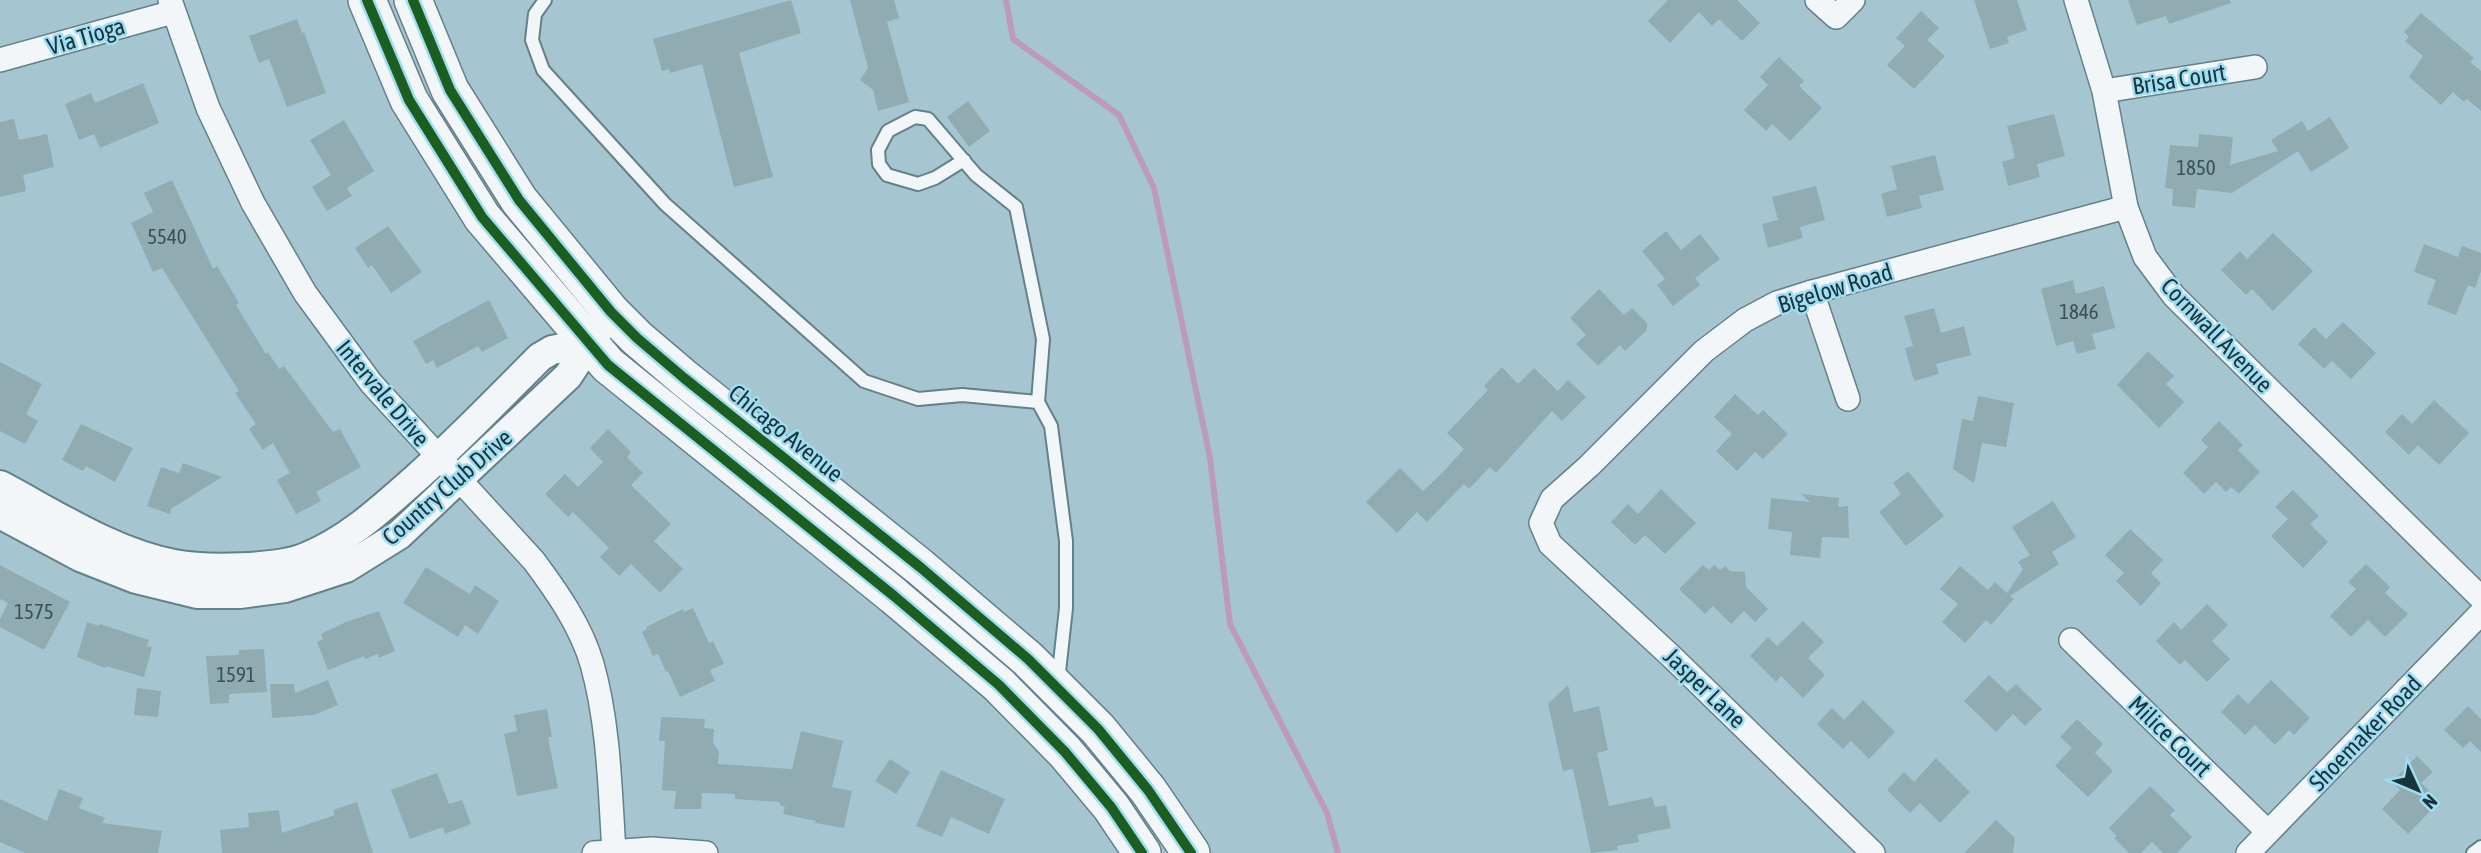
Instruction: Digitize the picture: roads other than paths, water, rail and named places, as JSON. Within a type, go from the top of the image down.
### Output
[{"type":"main road","points":[[367,0],[409,100],[482,217],[588,343],[608,365],[639,391],[894,596],[999,685],[1065,752],[1111,807],[1142,853]]},
{"type":"main road","name":"Chicago Avenue","points":[[413,0],[450,90],[512,188],[611,312],[684,378],[920,567],[1028,659],[1098,729],[1140,779],[1191,853]]},
{"type":"street","points":[[1818,0],[1836,17],[1853,0]]},
{"type":"street","name":"Cornwall Avenue","points":[[2076,0],[2104,91],[2126,207],[2146,257],[2174,296],[2481,598]]},
{"type":"street","name":"Via Tioga","points":[[0,60],[171,6]]},
{"type":"street","name":"Intervale Drive","points":[[171,6],[208,108],[253,203],[305,293],[371,383],[534,561],[556,591],[582,639],[592,663],[600,701],[604,852]]},
{"type":"street","name":"Brisa Court","points":[[2104,91],[2255,67]]},
{"type":"street","name":"Bigelow Road","points":[[1541,523],[1552,499],[1589,466],[1704,351],[1745,320],[1777,303],[1812,292],[2126,207]]},
{"type":"street","points":[[1812,292],[1848,399]]},
{"type":"street","name":"Country Club Drive","points":[[0,514],[80,557],[136,579],[197,594],[240,594],[285,588],[346,568],[399,535],[568,376],[611,312]]},
{"type":"street","name":"Country Club Drive","points":[[0,485],[130,550],[174,564],[256,566],[304,558],[346,536],[382,509],[438,459],[540,357],[552,350],[588,343]]},
{"type":"street","name":"Jasper Lane","points":[[1541,523],[1550,544],[1673,658],[1873,853]]},
{"type":"street","name":"Shoemaker Road","points":[[2248,853],[2481,613]]},
{"type":"street","name":"Milice Court","points":[[2071,640],[2268,832]]},
{"type":"street","points":[[604,852],[652,849],[706,853]]},
{"type":"lane","points":[[545,0],[535,14],[531,40],[543,69],[665,204],[864,381],[918,399],[962,395],[1038,402]]},
{"type":"lane","points":[[964,160],[918,184],[887,175],[879,164],[878,150],[888,131],[915,117],[928,119],[964,160],[976,175],[1016,207],[1043,339],[1038,402],[1051,425],[1066,541],[1066,608],[1057,688]]},
{"type":"lane","points":[[2473,853],[2481,847]]},
{"type":"waterway","points":[[1006,0],[1013,39],[1119,115],[1154,188],[1210,458],[1230,624],[1327,813],[1338,853]]}]
